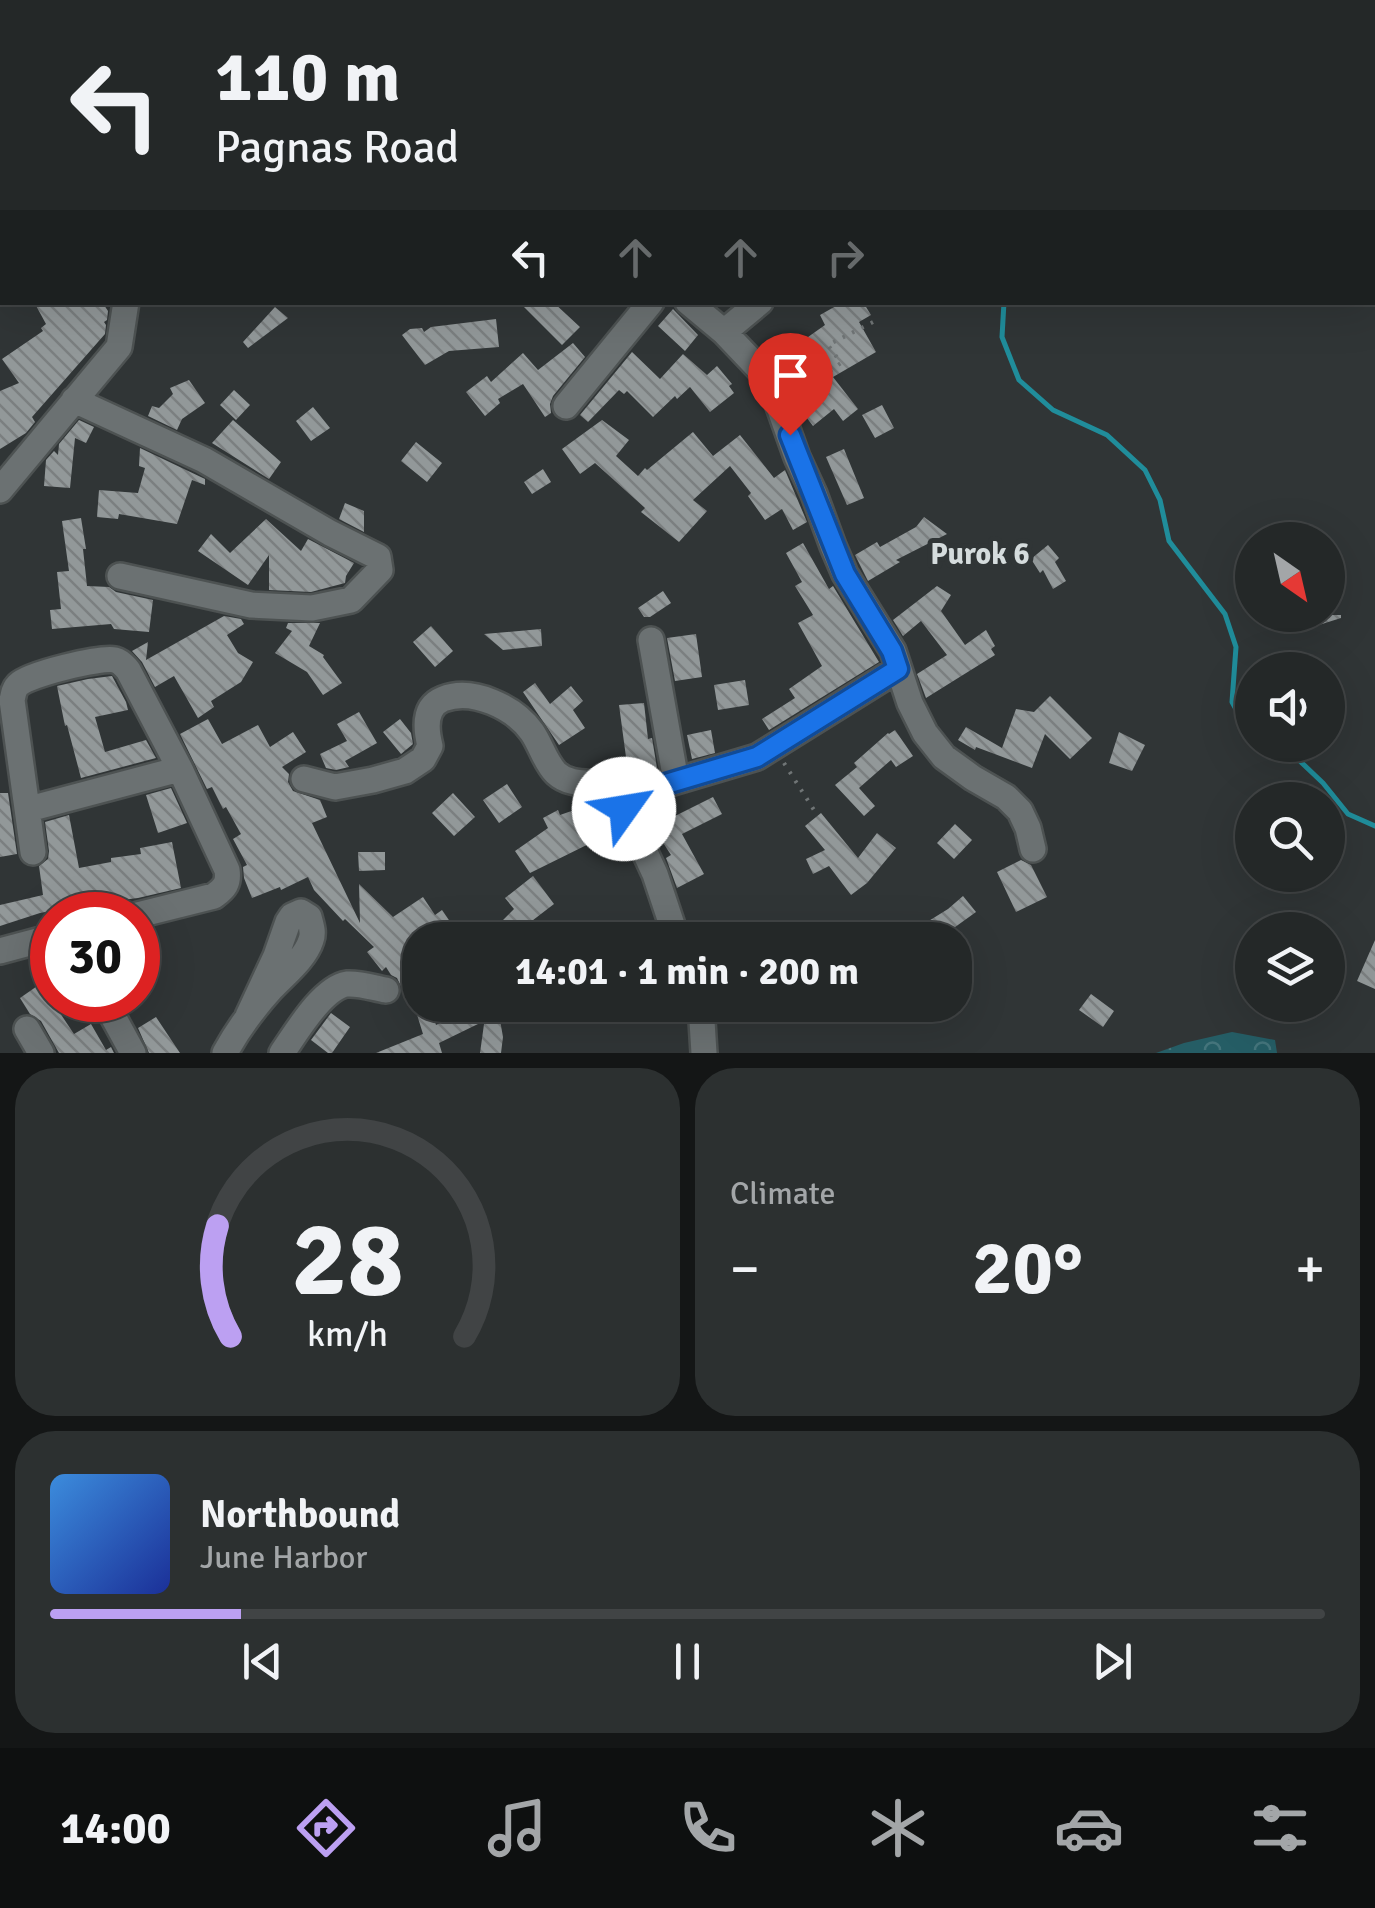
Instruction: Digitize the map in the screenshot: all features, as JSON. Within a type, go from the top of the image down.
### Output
[{"type":"street","points":[[0,490],[119,347],[126,305]]},
{"type":"street","points":[[566,406],[649,305]]},
{"type":"street","points":[[692,305],[724,332],[772,387],[839,560],[892,651],[925,733],[944,757],[1006,797],[1020,811],[1033,849]]},
{"type":"street","points":[[724,332],[756,305]]},
{"type":"street","points":[[74,400],[204,460],[378,557],[380,570],[351,600],[312,608],[251,605],[120,576]]},
{"type":"street","points":[[650,640],[676,781]]},
{"type":"street","points":[[33,852],[12,700],[18,685],[31,677],[102,660],[121,663],[180,768],[227,870],[228,879],[214,896],[160,910]]},
{"type":"street","points":[[672,922],[648,855],[624,809],[627,798],[757,757],[898,669]]},
{"type":"street","points":[[304,780],[335,787],[406,771],[423,760],[430,746],[425,726],[436,702],[458,696],[481,698],[512,711],[531,730],[554,772],[562,777],[616,788],[627,798]]},
{"type":"street","points":[[28,808],[180,768]]},
{"type":"street","points":[[0,951],[30,943]]},
{"type":"street","points":[[286,1052],[319,1003],[335,988],[354,984],[386,990]]},
{"type":"street","points":[[225,1053],[248,1016]]},
{"type":"street","points":[[116,1022],[133,1053]]},
{"type":"street","points":[[702,1022],[704,1053]]},
{"type":"street","points":[[27,1029],[42,1053]]},
{"type":"path","points":[[780,408],[840,363],[828,345],[878,320]]},
{"type":"path","points":[[774,747],[814,810]]},
{"type":"green space","points":[[1232,1032],[1275,1040],[1277,1053],[1156,1053],[1184,1043]]},
{"type":"building","points":[[36,305],[104,305],[108,311],[105,334],[32,417],[35,422],[26,433],[0,449],[0,391],[19,383],[2,359],[43,331],[41,328],[46,324]]},
{"type":"building","points":[[522,305],[556,305],[580,327],[562,345]]},
{"type":"building","points":[[838,305],[865,305],[871,315],[859,322],[876,352],[833,377],[858,409],[843,421],[834,409],[813,426],[794,401],[786,378],[774,361],[825,325],[820,315]]},
{"type":"building","points":[[275,307],[288,318],[248,348],[243,342]]},
{"type":"building","points":[[673,309],[698,335],[685,351],[658,326]]},
{"type":"building","points":[[496,319],[499,347],[449,351],[425,365],[402,335],[410,329],[422,328],[424,332],[431,327]]},
{"type":"building","points":[[573,343],[585,357],[553,396],[551,413],[545,417],[523,384],[498,399],[500,403],[485,416],[466,392],[487,376],[491,382],[523,353],[538,370]]},
{"type":"building","points":[[632,352],[660,379],[683,354],[707,375],[717,366],[732,384],[729,386],[734,393],[710,412],[690,387],[653,417],[627,391],[624,394],[619,390],[588,422],[580,415]]},
{"type":"building","points":[[189,380],[205,403],[182,419],[177,430],[148,416],[152,406],[159,408],[173,394],[170,388]]},
{"type":"building","points":[[234,390],[250,405],[236,420],[220,405]]},
{"type":"building","points":[[882,405],[894,428],[875,438],[862,415]]},
{"type":"building","points":[[313,407],[330,428],[311,441],[296,421]]},
{"type":"building","points":[[79,420],[94,427],[86,443],[75,438],[70,488],[44,486],[46,460],[54,451],[58,455],[59,444]]},
{"type":"building","points":[[233,420],[281,462],[269,479],[212,443]]},
{"type":"building","points":[[602,420],[629,440],[616,456],[638,476],[693,432],[713,456],[740,435],[774,478],[785,470],[807,522],[793,530],[782,509],[765,520],[730,466],[693,500],[707,511],[679,542],[641,512],[645,508],[595,463],[580,474],[562,449]]},
{"type":"building","points":[[416,442],[442,463],[427,482],[401,461]]},
{"type":"building","points":[[140,448],[205,479],[205,485],[192,480],[177,524],[119,514],[118,519],[97,517],[99,490],[138,493],[145,468],[139,466]]},
{"type":"building","points":[[844,449],[864,498],[847,505],[826,457]]},
{"type":"building","points":[[543,469],[551,482],[532,494],[524,482]]},
{"type":"building","points":[[345,503],[364,511],[364,532],[339,519]]},
{"type":"building","points":[[924,517],[947,534],[896,560],[900,562],[868,581],[855,555],[877,542],[880,547],[916,527]]},
{"type":"building","points":[[81,518],[87,586],[109,587],[153,600],[149,632],[114,629],[111,624],[52,629],[50,610],[61,609],[57,572],[69,571],[62,521]]},
{"type":"building","points":[[266,519],[301,551],[308,539],[354,563],[345,583],[311,592],[269,590],[269,555],[248,585],[198,551],[211,534],[230,553]]},
{"type":"building","points":[[803,543],[879,662],[769,730],[762,719],[795,698],[789,689],[822,666],[798,623],[813,615],[795,586],[802,582],[786,553]]},
{"type":"building","points":[[1048,545],[1059,558],[1055,562],[1066,581],[1053,589],[1043,570],[1040,573],[1031,559]]},
{"type":"building","points":[[937,586],[951,595],[941,611],[965,645],[986,630],[995,646],[991,649],[995,655],[926,698],[917,674],[947,655],[921,621],[903,636],[893,620]]},
{"type":"building","points":[[663,591],[671,603],[644,617],[638,608]]},
{"type":"building","points":[[224,616],[241,619],[244,624],[227,635],[238,653],[253,662],[241,682],[211,701],[214,707],[198,718],[174,676],[155,687],[132,651],[148,642],[146,660]]},
{"type":"building","points":[[288,623],[320,623],[309,646],[324,655],[342,683],[323,695],[307,672],[275,653],[292,631],[286,628]]},
{"type":"building","points":[[431,626],[453,651],[435,667],[413,642]]},
{"type":"building","points":[[541,629],[542,646],[503,650],[484,634]]},
{"type":"building","points":[[696,634],[702,677],[675,681],[667,638]]},
{"type":"building","points":[[112,676],[128,710],[95,717],[105,752],[146,740],[156,758],[81,778],[57,686]]},
{"type":"building","points":[[745,680],[749,705],[718,710],[714,685]]},
{"type":"building","points":[[535,683],[550,704],[571,686],[583,701],[573,710],[585,728],[559,745],[523,692]]},
{"type":"building","points":[[1050,696],[1092,738],[1070,759],[1045,734],[1032,768],[976,747],[975,750],[958,740],[966,727],[1002,748],[1016,709],[1034,712]]},
{"type":"building","points":[[644,703],[648,739],[652,738],[657,768],[628,772],[619,705]]},
{"type":"building","points":[[359,712],[377,743],[345,761],[349,767],[326,768],[320,754],[347,741],[337,724]]},
{"type":"building","points":[[208,719],[222,744],[258,725],[270,747],[293,732],[306,752],[282,767],[289,774],[293,791],[320,800],[327,817],[312,823],[360,923],[359,884],[393,917],[423,897],[435,915],[442,910],[450,922],[402,922],[402,988],[397,978],[386,967],[382,971],[367,952],[374,947],[343,921],[314,890],[308,877],[252,898],[244,878],[243,867],[247,865],[233,839],[241,834],[212,787],[207,789],[180,734]]},
{"type":"building","points":[[400,719],[411,733],[413,744],[401,754],[383,732]]},
{"type":"building","points":[[711,730],[715,753],[692,759],[687,735]]},
{"type":"building","points":[[895,730],[913,756],[896,767],[891,760],[859,788],[875,806],[864,816],[835,785],[857,767],[854,763]]},
{"type":"building","points":[[1119,732],[1145,745],[1132,771],[1109,763]]},
{"type":"building","points":[[507,784],[522,807],[499,823],[483,800]]},
{"type":"building","points":[[171,788],[187,823],[158,833],[146,795]]},
{"type":"building","points":[[0,793],[8,793],[17,854],[0,857]]},
{"type":"building","points":[[453,793],[475,817],[454,836],[432,813]]},
{"type":"building","points":[[713,797],[722,814],[682,834],[704,874],[677,888],[666,858],[671,855],[647,818],[667,805],[675,816]]},
{"type":"building","points":[[597,802],[611,833],[530,873],[515,851],[548,828],[543,818],[558,810],[560,815]]},
{"type":"building","points":[[821,813],[858,858],[877,833],[896,848],[867,883],[851,895],[829,866],[813,874],[806,859],[825,850],[805,826]]},
{"type":"building","points":[[69,815],[79,868],[141,854],[140,848],[172,842],[181,888],[160,893],[43,892],[39,866],[48,859],[49,851],[45,822]]},
{"type":"building","points":[[955,824],[972,840],[954,859],[937,843]]},
{"type":"building","points":[[358,852],[385,852],[385,870],[359,871]]},
{"type":"building","points":[[1021,860],[1031,865],[1047,897],[1016,912],[997,872]]},
{"type":"building","points":[[533,876],[554,904],[531,922],[501,922],[514,909],[505,898]]},
{"type":"building","points":[[963,896],[976,912],[962,922],[927,922]]},
{"type":"building","points":[[30,898],[30,916],[0,926],[0,905]]},
{"type":"building","points":[[1375,940],[1375,989],[1357,981]]},
{"type":"building","points":[[30,991],[30,1014],[20,998]]},
{"type":"building","points":[[1091,994],[1114,1011],[1103,1027],[1079,1010]]},
{"type":"building","points":[[331,1013],[350,1027],[332,1053],[328,1053],[311,1040]]},
{"type":"building","points":[[42,1022],[66,1022],[74,1034],[91,1024],[106,1050],[111,1047],[114,1053],[59,1053]]},
{"type":"building","points":[[148,1022],[159,1022],[180,1053],[149,1053],[138,1028]]},
{"type":"building","points":[[419,1022],[478,1024],[439,1043],[442,1053],[376,1053],[423,1034]]},
{"type":"building","points":[[484,1022],[500,1022],[501,1053],[480,1053]]},
{"type":"waterway","points":[[1004,305],[1002,337],[1019,380],[1053,410],[1107,435],[1145,470],[1160,500],[1169,541],[1225,614],[1236,652]]},
{"type":"waterway","points":[[1235,661],[1235,707]]},
{"type":"waterway","points":[[1301,762],[1348,814],[1375,826]]},
{"type":"district","name":"Purok 6","points":[[980,554]]},
{"type":"route","points":[[624,809],[627,798],[639,792],[757,757],[898,669],[892,651],[845,574],[790,435]]}]
